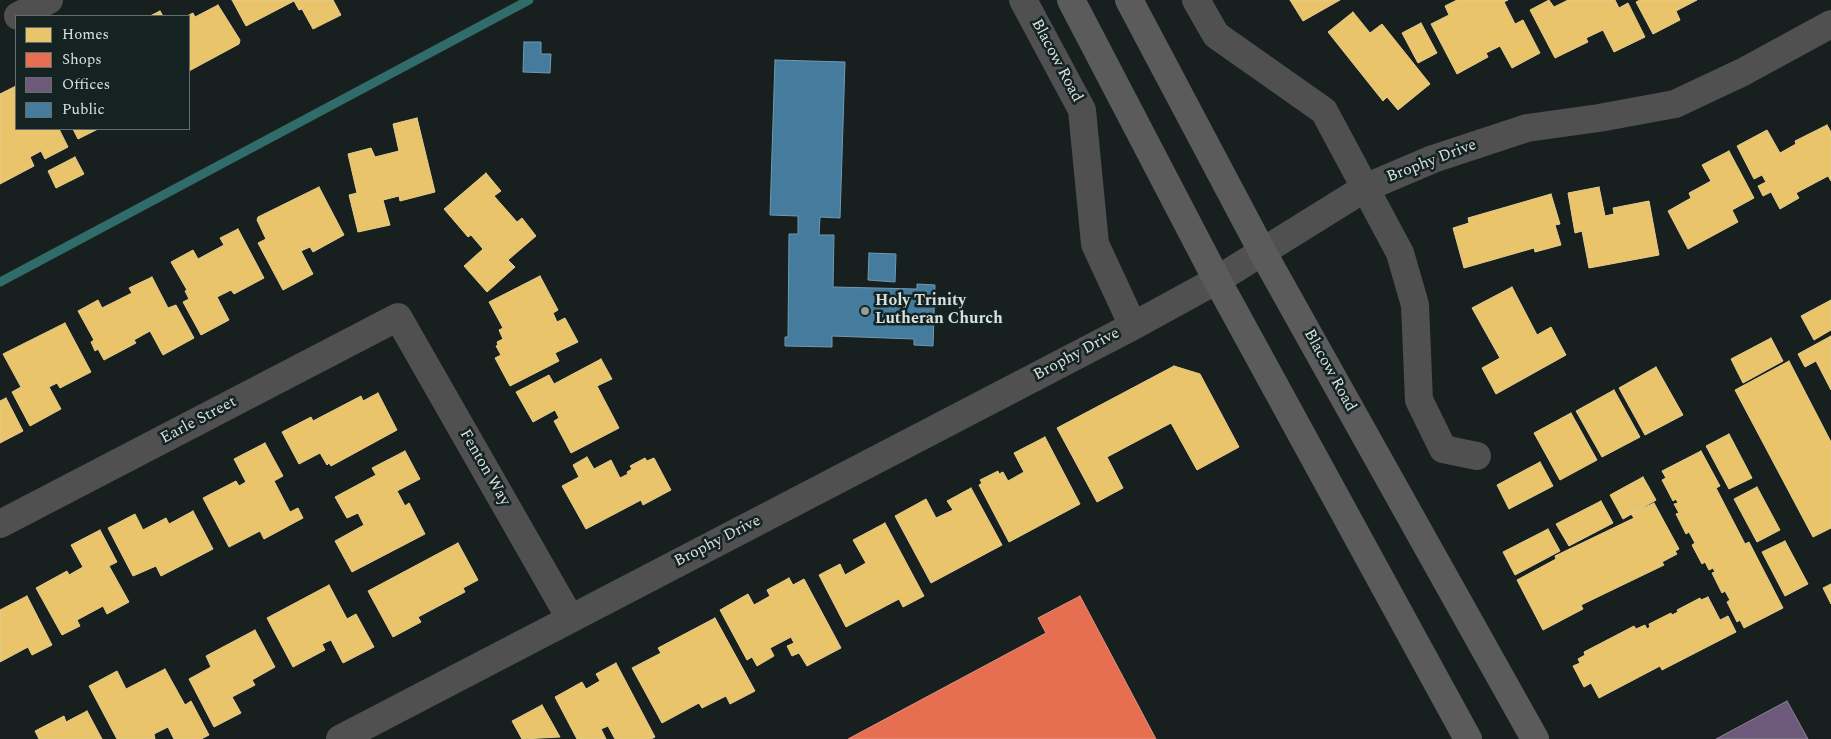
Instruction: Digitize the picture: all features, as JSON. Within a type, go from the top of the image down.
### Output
[{"type":"main road","points":[[1071,0],[1217,280],[1468,739]]},
{"type":"main road","name":"Blacow Road","points":[[1129,0],[1263,252],[1535,739]]},
{"type":"street","points":[[21,15],[49,0]]},
{"type":"street","name":"Blacow Road","points":[[1023,0],[1082,110],[1095,244],[1133,326]]},
{"type":"street","points":[[1196,0],[1216,35],[1324,111],[1400,253],[1415,305],[1419,400],[1443,448],[1477,456]]},
{"type":"street","points":[[0,26],[15,18]]},
{"type":"street","name":"Brophy Drive","points":[[340,739],[1133,326],[1217,280],[1365,188],[1432,159],[1527,128],[1599,118],[1675,104],[1743,72],[1831,24]]},
{"type":"street","name":"Earle Street","points":[[0,524],[398,317]]},
{"type":"street","name":"Fenton Way","points":[[398,317],[570,618]]},
{"type":"building: Homes","points":[[232,0],[333,0],[341,15],[313,29],[302,9],[299,10],[294,1],[246,26]]},
{"type":"building: Homes","points":[[1290,0],[1340,0],[1303,21]]},
{"type":"building: Homes","points":[[1457,0],[1508,0],[1504,2],[1515,24],[1523,20],[1540,53],[1512,68],[1500,46],[1486,53],[1488,57],[1457,74],[1431,24],[1449,15],[1445,6]]},
{"type":"building: Homes","points":[[1549,0],[1554,7],[1568,0],[1615,0],[1619,8],[1628,3],[1645,37],[1614,52],[1603,30],[1586,38],[1588,42],[1555,58],[1530,10]]},
{"type":"building: Homes","points":[[1640,0],[1697,0],[1676,11],[1680,20],[1653,34],[1636,2]]},
{"type":"building: Homes","points":[[218,5],[240,40],[239,44],[190,70],[189,15],[193,13],[195,17]]},
{"type":"building: Homes","points":[[160,11],[162,15],[152,15]]},
{"type":"building: Homes","points":[[1353,12],[1370,33],[1382,24],[1430,84],[1398,110],[1387,97],[1383,101],[1328,32]]},
{"type":"building: Homes","points":[[1421,23],[1437,53],[1418,63],[1402,33]]},
{"type":"building: Homes","points":[[15,86],[15,130],[60,130],[68,147],[45,159],[41,151],[30,157],[34,166],[0,184],[0,94]]},
{"type":"building: Homes","points":[[417,118],[435,192],[400,201],[399,196],[383,200],[390,225],[358,232],[349,195],[357,193],[348,154],[371,148],[375,157],[399,151],[393,124]]},
{"type":"building: Homes","points":[[1827,125],[1831,132],[1831,181],[1828,176],[1796,193],[1799,198],[1780,209],[1771,192],[1763,196],[1758,186],[1766,182],[1762,175],[1754,179],[1737,146],[1767,130],[1780,153],[1796,144],[1795,141]]},
{"type":"building: Homes","points":[[74,130],[96,130],[78,139]]},
{"type":"building: Homes","points":[[1729,151],[1754,198],[1732,210],[1738,222],[1688,249],[1668,211],[1691,198],[1689,193],[1711,181],[1702,165]]},
{"type":"building: Homes","points":[[75,157],[84,174],[56,188],[48,171]]},
{"type":"building: Homes","points":[[486,173],[501,191],[494,196],[517,222],[522,218],[536,236],[508,260],[515,267],[487,292],[464,266],[483,249],[471,235],[468,237],[444,209]]},
{"type":"building: Homes","points":[[319,187],[344,235],[313,252],[310,247],[301,251],[313,274],[283,290],[258,243],[266,239],[257,220],[258,217]]},
{"type":"building: Homes","points":[[1599,187],[1605,216],[1614,214],[1613,208],[1649,201],[1659,255],[1589,268],[1582,231],[1575,233],[1568,193]]},
{"type":"building: Homes","points":[[1551,194],[1560,224],[1555,225],[1561,245],[1535,252],[1534,248],[1464,268],[1453,228],[1469,223],[1468,218]]},
{"type":"building: Homes","points":[[238,229],[264,278],[234,294],[231,290],[217,297],[229,320],[201,335],[183,302],[189,299],[185,291],[187,290],[171,262],[193,250],[198,259],[224,245],[220,238]]},
{"type":"building: Homes","points":[[540,276],[558,310],[553,313],[557,322],[565,318],[578,342],[555,353],[559,361],[510,386],[495,358],[501,355],[496,346],[498,345],[497,342],[503,339],[499,330],[503,328],[489,302]]},
{"type":"building: Homes","points":[[152,277],[168,308],[176,305],[194,338],[163,355],[150,331],[134,340],[136,343],[104,360],[98,349],[95,351],[91,342],[94,340],[78,311],[98,300],[102,308],[132,293],[129,288]]},
{"type":"building: Homes","points":[[1512,287],[1537,335],[1551,327],[1566,355],[1496,394],[1482,368],[1500,358],[1472,308]]},
{"type":"building: Homes","points":[[1831,300],[1831,330],[1814,340],[1801,316]]},
{"type":"building: Homes","points":[[65,323],[91,372],[60,388],[57,383],[49,387],[61,409],[30,426],[12,392],[21,387],[3,354]]},
{"type":"building: Homes","points":[[1831,336],[1831,390],[1816,361],[1805,367],[1798,354]]},
{"type":"building: Homes","points":[[1771,338],[1783,361],[1743,383],[1731,359]]},
{"type":"building: Homes","points":[[601,359],[612,379],[597,386],[619,428],[571,453],[554,421],[559,418],[555,410],[533,422],[516,392],[549,375],[554,384]]},
{"type":"building: Homes","points":[[1789,361],[1831,442],[1831,528],[1813,537],[1735,390]]},
{"type":"building: Homes","points":[[1174,366],[1200,374],[1239,447],[1197,470],[1171,423],[1107,457],[1123,488],[1097,502],[1057,428]]},
{"type":"building: Homes","points":[[1656,367],[1683,415],[1645,435],[1619,388]]},
{"type":"building: Homes","points":[[1614,390],[1640,437],[1602,457],[1576,411]]},
{"type":"building: Homes","points":[[378,393],[397,430],[331,466],[329,463],[327,465],[320,453],[299,464],[282,432],[311,417],[313,421],[361,396],[363,401]]},
{"type":"building: Homes","points":[[6,398],[23,431],[0,443],[0,401]]},
{"type":"building: Homes","points":[[1571,413],[1597,460],[1560,480],[1534,433]]},
{"type":"building: Homes","points":[[1729,434],[1752,478],[1729,489],[1706,446]]},
{"type":"building: Homes","points":[[1045,437],[1080,504],[1009,542],[979,485],[982,483],[980,480],[998,471],[999,474],[1003,472],[1008,481],[1024,472],[1014,453]]},
{"type":"building: Homes","points":[[265,443],[283,476],[274,481],[290,512],[298,508],[303,518],[264,539],[260,531],[229,547],[203,498],[236,481],[239,486],[246,482],[234,459]]},
{"type":"building: Homes","points":[[405,451],[420,479],[397,491],[405,506],[409,503],[425,534],[352,572],[335,541],[364,525],[358,513],[347,518],[335,497],[376,475],[372,468]]},
{"type":"building: Homes","points":[[1701,451],[1720,486],[1716,488],[1745,544],[1749,542],[1783,608],[1744,628],[1740,620],[1737,622],[1727,602],[1730,600],[1725,591],[1722,593],[1712,573],[1715,572],[1713,568],[1709,570],[1705,562],[1702,564],[1692,545],[1695,543],[1689,532],[1686,534],[1676,514],[1679,513],[1674,504],[1678,503],[1676,499],[1673,501],[1662,480],[1666,478],[1662,471]]},
{"type":"building: Homes","points":[[587,457],[594,469],[611,460],[620,478],[628,474],[627,472],[632,469],[630,466],[645,458],[647,461],[654,458],[671,490],[643,505],[641,500],[586,529],[562,486],[579,477],[573,465]]},
{"type":"building: Homes","points":[[1540,462],[1553,486],[1509,509],[1497,485]]},
{"type":"building: Homes","points":[[1643,477],[1656,500],[1623,519],[1610,495]]},
{"type":"building: Homes","points":[[1757,487],[1780,530],[1757,542],[1734,499]]},
{"type":"building: Homes","points":[[971,488],[1002,545],[931,583],[895,516],[926,499],[936,518],[953,510],[947,501]]},
{"type":"building: Homes","points":[[1601,501],[1613,523],[1569,546],[1556,524]]},
{"type":"building: Homes","points":[[1654,503],[1679,549],[1675,551],[1677,554],[1662,562],[1664,565],[1581,605],[1583,609],[1543,630],[1517,580],[1556,559],[1555,556],[1634,518],[1631,514]]},
{"type":"building: Homes","points":[[193,511],[213,549],[161,576],[156,566],[133,576],[108,528],[135,514],[143,530],[166,518],[169,524]]},
{"type":"building: Homes","points":[[885,523],[924,596],[903,607],[899,599],[846,627],[819,575],[840,564],[845,575],[866,563],[853,540]]},
{"type":"building: Homes","points":[[1548,529],[1560,551],[1515,575],[1503,552]]},
{"type":"building: Homes","points":[[100,530],[117,562],[109,566],[129,602],[107,614],[103,606],[77,620],[80,626],[62,635],[36,588],[67,571],[69,575],[83,567],[71,545]]},
{"type":"building: Homes","points":[[1785,541],[1808,584],[1785,596],[1762,552]]},
{"type":"building: Homes","points":[[458,543],[478,580],[463,588],[465,592],[418,617],[421,622],[393,637],[368,591]]},
{"type":"building: Homes","points":[[789,578],[793,585],[804,579],[841,648],[807,666],[799,653],[792,656],[787,646],[794,643],[791,637],[770,648],[774,656],[757,666],[752,657],[747,660],[720,610],[748,594],[754,605],[770,596],[767,590]]},
{"type":"building: Homes","points":[[1831,584],[1831,604],[1823,588]]},
{"type":"building: Homes","points":[[329,585],[347,619],[356,614],[374,647],[343,663],[331,640],[322,644],[325,650],[293,667],[267,618]]},
{"type":"building: Homes","points":[[27,596],[52,645],[32,655],[28,647],[0,662],[0,610]]},
{"type":"building: Homes","points":[[1708,597],[1720,620],[1728,616],[1736,632],[1662,670],[1660,666],[1599,698],[1591,683],[1584,687],[1573,666],[1580,663],[1578,659],[1585,655],[1584,652],[1634,626],[1636,629],[1645,625],[1647,629],[1650,627],[1649,624],[1671,613],[1672,615],[1678,612],[1677,610],[1700,598],[1701,600]]},
{"type":"building: Homes","points":[[715,618],[755,691],[730,704],[726,696],[702,708],[699,703],[662,723],[632,668],[661,653],[658,648]]},
{"type":"building: Homes","points":[[255,630],[275,667],[252,680],[255,685],[232,697],[241,713],[214,727],[189,679],[211,667],[206,656]]},
{"type":"building: Homes","points":[[616,663],[655,737],[651,739],[615,739],[608,726],[601,729],[606,739],[577,739],[555,697],[582,682],[586,689],[600,681],[596,674]]},
{"type":"building: Homes","points":[[165,669],[185,705],[191,701],[209,735],[201,739],[174,739],[168,727],[154,734],[155,739],[117,739],[89,686],[117,671],[126,689]]},
{"type":"building: Homes","points":[[542,705],[560,737],[522,739],[512,721]]},
{"type":"building: Homes","points":[[87,711],[102,739],[39,739],[35,731],[64,716],[66,722]]},
{"type":"building: Shops","points":[[1080,596],[1156,739],[848,739],[1046,633],[1038,618]]},
{"type":"building: Offices","points":[[1787,701],[1808,739],[1716,739]]},
{"type":"building: Public","points":[[524,42],[541,42],[541,54],[551,54],[550,73],[523,72]]},
{"type":"building: Public","points":[[775,60],[845,62],[840,218],[820,217],[819,235],[834,235],[833,287],[917,289],[917,284],[935,285],[933,346],[914,345],[914,339],[832,336],[832,347],[785,346],[785,337],[788,337],[789,234],[798,234],[798,216],[770,215]]},
{"type":"building: Public","points":[[869,253],[896,254],[895,282],[868,280]]},
{"type":"waterway","points":[[0,282],[529,0]]},
{"type":"place","name":"Holy Trinity Lutheran Church","points":[[865,311]]}]
